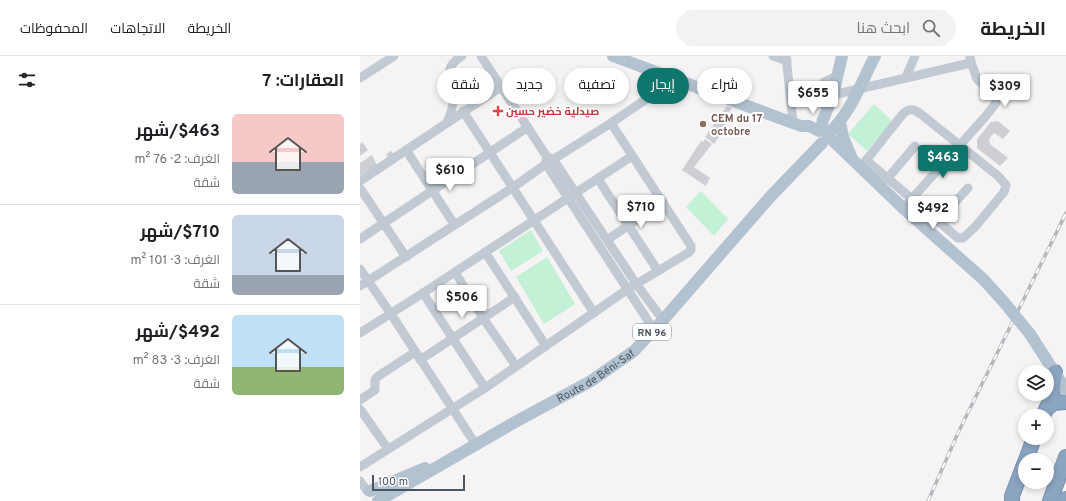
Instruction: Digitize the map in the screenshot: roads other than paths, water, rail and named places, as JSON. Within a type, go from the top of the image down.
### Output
[{"type":"highway","points":[[1046,409],[1052,394],[1055,372]]},
{"type":"highway","points":[[1048,409],[1054,403],[1066,402]]},
{"type":"highway","points":[[1050,501],[1066,457]]},
{"type":"highway","points":[[1012,501],[1012,496],[1018,480]]},
{"type":"main road","name":"RN 96","points":[[822,137],[823,120],[833,95],[842,56]]},
{"type":"main road","name":"RN 96","points":[[822,137],[840,122],[860,89],[875,56]]},
{"type":"main road","points":[[619,57],[648,68]]},
{"type":"main road","points":[[689,84],[797,124],[840,148],[860,163],[907,204],[1003,301],[1030,334],[1066,390]]},
{"type":"main road","points":[[840,122],[843,137],[860,163]]},
{"type":"main road","name":"Route de Béni-Saf","points":[[368,493],[472,447],[606,372],[634,351],[798,168],[806,151],[822,137]]},
{"type":"street","points":[[360,66],[363,76],[394,56]]},
{"type":"street","points":[[447,123],[452,109],[453,99],[450,69],[454,61],[462,56]]},
{"type":"street","points":[[481,56],[528,127],[548,160],[568,198],[654,330]]},
{"type":"street","points":[[773,56],[786,58],[797,124]]},
{"type":"street","points":[[906,77],[915,56]]},
{"type":"street","points":[[833,95],[960,65],[971,59],[977,79],[995,96],[996,103],[907,204]]},
{"type":"street","points":[[828,108],[820,96],[824,82],[837,76]]},
{"type":"street","points":[[360,181],[501,87]]},
{"type":"street","points":[[364,283],[512,188],[548,160],[611,123],[639,104]]},
{"type":"street","points":[[910,108],[916,110],[960,145],[1006,185],[1004,192],[989,211],[963,238],[958,238],[938,221],[907,204],[887,179],[860,163],[906,110],[910,108]]},
{"type":"street","points":[[463,111],[594,313]]},
{"type":"street","points":[[360,467],[485,388],[628,289],[637,285],[688,253],[691,246],[611,123]]},
{"type":"street","points":[[360,239],[528,127]]},
{"type":"street","points":[[887,179],[915,146]]},
{"type":"street","points":[[406,150],[454,224]]},
{"type":"street","points":[[360,333],[632,156]]},
{"type":"street","points":[[548,160],[576,193],[637,285],[663,320]]},
{"type":"street","points":[[598,179],[627,226],[658,271]]},
{"type":"street","points":[[360,188],[406,257]]},
{"type":"street","points":[[938,221],[968,188]]},
{"type":"street","points":[[607,240],[663,202]]},
{"type":"street","points":[[485,252],[546,346]]},
{"type":"street","points":[[360,269],[364,283],[391,314],[452,408],[472,447]]},
{"type":"street","points":[[455,272],[516,366]]},
{"type":"street","points":[[423,293],[485,388]]},
{"type":"street","points":[[360,400],[375,390],[375,380],[377,377],[453,338],[515,297]]},
{"type":"street","points":[[360,409],[388,449]]},
{"type":"railway","points":[[928,501],[958,433],[1066,213]]},
{"type":"place","name":"صيدلية خضير حسين","points":[[498,111]]},
{"type":"place","name":"CEM du 17 octobre","points":[[703,124]]}]
